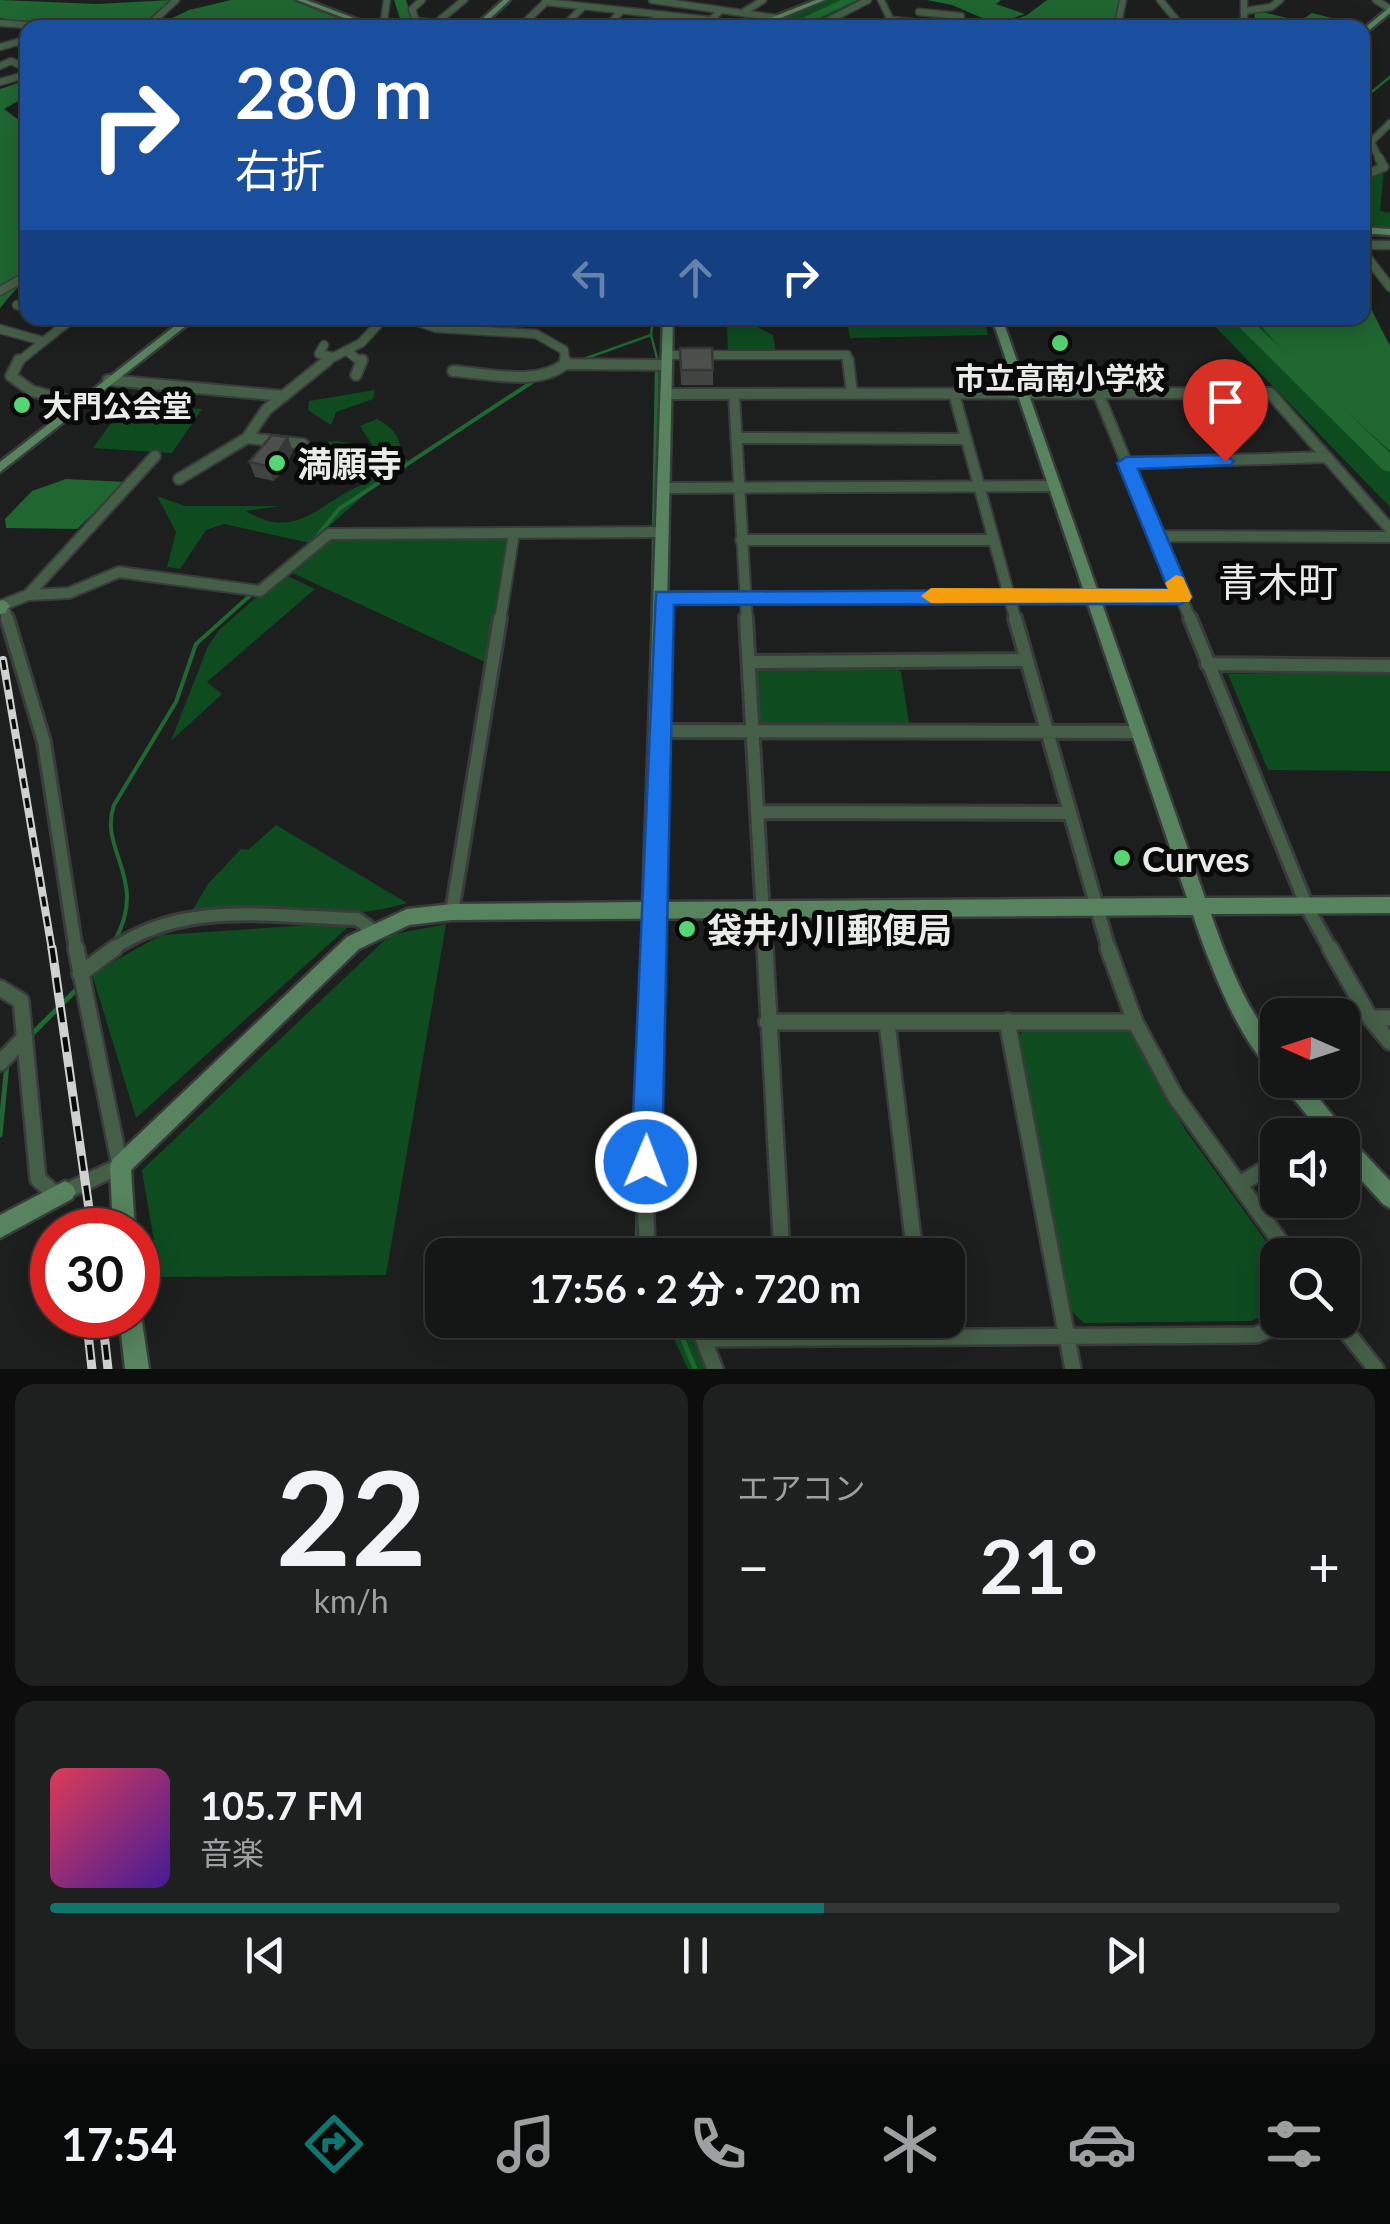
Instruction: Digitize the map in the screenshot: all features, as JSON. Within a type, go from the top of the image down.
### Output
[{"type":"street","points":[[155,20],[176,0]]},
{"type":"street","points":[[300,0],[356,20]]},
{"type":"street","points":[[416,20],[412,9],[422,0]]},
{"type":"street","points":[[440,20],[464,0]]},
{"type":"street","points":[[484,20],[507,0]]},
{"type":"street","points":[[652,0],[785,20]]},
{"type":"street","points":[[742,13],[763,0]]},
{"type":"street","points":[[770,20],[822,0]]},
{"type":"street","points":[[827,20],[868,0]]},
{"type":"street","points":[[913,0],[920,12]]},
{"type":"street","points":[[1160,0],[1176,20]]},
{"type":"street","points":[[1244,0],[1244,20]]},
{"type":"street","points":[[1245,10],[1271,7],[1280,0]]},
{"type":"street","points":[[1370,27],[1390,10],[1376,0]]},
{"type":"street","points":[[527,20],[547,1],[711,20],[720,10]]},
{"type":"street","points":[[570,20],[583,7]]},
{"type":"street","points":[[613,20],[621,11]]},
{"type":"street","points":[[916,20],[920,12]]},
{"type":"street","points":[[920,12],[961,16],[953,20]]},
{"type":"street","points":[[654,20],[658,15]]},
{"type":"street","points":[[1370,173],[1384,167],[1371,142],[1390,123]]},
{"type":"street","points":[[1370,261],[1390,287]]},
{"type":"street","points":[[65,325],[19,360],[11,376],[32,390],[80,404]]},
{"type":"street","points":[[0,468],[181,325]]},
{"type":"street","points":[[179,479],[247,438],[266,410],[335,357],[362,343],[378,325]]},
{"type":"street","points":[[427,325],[548,337],[564,350],[565,364]]},
{"type":"street","points":[[647,1238],[668,325]]},
{"type":"street","points":[[999,325],[1200,909],[1233,990],[1260,1042]]},
{"type":"street","points":[[0,329],[43,342]]},
{"type":"street","points":[[324,346],[319,354],[335,357]]},
{"type":"street","points":[[347,351],[362,360],[356,375]]},
{"type":"street","points":[[453,372],[546,376],[565,364],[847,355],[852,394]]},
{"type":"street","points":[[108,380],[284,396]]},
{"type":"street","points":[[1098,393],[1308,908],[1370,1018],[1390,1042]]},
{"type":"street","points":[[665,394],[1270,393],[1390,529]]},
{"type":"street","points":[[954,394],[1095,910],[1135,1022],[1176,1096],[1278,1238]]},
{"type":"street","points":[[734,395],[781,1238]]},
{"type":"street","points":[[247,438],[303,444]]},
{"type":"street","points":[[736,438],[966,439]]},
{"type":"street","points":[[28,595],[156,456]]},
{"type":"street","points":[[1126,463],[1326,457]]},
{"type":"street","points":[[665,488],[1056,486]]},
{"type":"street","points":[[123,1208],[120,1166],[80,974],[44,742],[1,602],[28,595],[69,594],[105,574],[119,572],[260,592],[328,534],[664,532]]},
{"type":"street","points":[[452,912],[514,533]]},
{"type":"street","points":[[1157,536],[1390,537]]},
{"type":"street","points":[[741,540],[993,540]]},
{"type":"street","points":[[664,597],[1181,597]]},
{"type":"street","points":[[749,662],[1026,660]]},
{"type":"street","points":[[1208,664],[1390,666]]},
{"type":"street","points":[[659,731],[1139,732]]},
{"type":"street","points":[[758,812],[1068,813]]},
{"type":"street","points":[[0,1227],[120,1166],[308,983],[374,931],[406,917],[452,912],[1390,906]]},
{"type":"street","points":[[80,974],[136,934],[158,924],[190,918],[356,919],[374,931]]},
{"type":"street","points":[[0,988],[20,1001],[38,1179],[53,1192],[65,1192]]},
{"type":"street","points":[[1370,1018],[1390,1018]]},
{"type":"street","points":[[1007,1020],[1073,1369]]},
{"type":"street","points":[[767,1022],[1135,1022]]},
{"type":"street","points":[[886,1023],[914,1238]]},
{"type":"street","points":[[0,1063],[25,1038]]},
{"type":"street","points":[[1360,1165],[1390,1197]]},
{"type":"street","points":[[1240,1184],[1260,1172]]},
{"type":"street","points":[[965,1330],[1066,1336],[1260,1332]]},
{"type":"street","points":[[133,1338],[137,1369]]},
{"type":"street","points":[[714,1338],[707,1339],[715,1369]]},
{"type":"street","points":[[1351,1338],[1376,1369]]},
{"type":"shaded area","points":[[0,0],[97,4],[170,0],[148,20],[20,22],[3,22],[6,19],[0,18]]},
{"type":"shaded area","points":[[231,0],[297,0],[355,20],[168,20],[189,10]]},
{"type":"shaded area","points":[[823,0],[864,0],[823,20],[774,20]]},
{"type":"shaded area","points":[[927,0],[1001,0],[996,4],[1025,14],[1008,20],[987,20],[952,5]]},
{"type":"shaded area","points":[[1047,0],[1120,0],[1115,20],[1013,20]]},
{"type":"shaded area","points":[[1254,10],[1296,20],[1255,20]]},
{"type":"shaded area","points":[[1312,13],[1340,20],[1302,20]]},
{"type":"shaded area","points":[[20,82],[20,100],[4,109],[20,121],[20,137],[0,137],[0,89]]},
{"type":"shaded area","points":[[0,137],[20,137],[20,287],[0,308]]},
{"type":"shaded area","points":[[1384,167],[1380,211],[1390,213],[1390,227],[1370,226],[1370,173]]},
{"type":"shaded area","points":[[1370,307],[1390,346],[1390,451],[1296,366],[1260,325],[1370,325]]},
{"type":"shaded area","points":[[727,325],[754,325],[773,335],[776,355],[728,355]]},
{"type":"shaded area","points":[[847,325],[985,325],[988,335],[850,338]]},
{"type":"shaded area","points":[[1214,325],[1259,325],[1390,451],[1390,507]]},
{"type":"shaded area","points":[[375,390],[373,399],[336,412],[331,425],[308,410],[309,401]]},
{"type":"shaded area","points":[[125,404],[202,409],[172,453],[93,448]]},
{"type":"shaded area","points":[[377,419],[395,433],[400,455],[410,462],[405,470],[379,482],[310,543],[224,524],[206,530],[180,569],[167,567],[176,532],[157,496],[185,506],[281,506],[246,511],[264,520],[295,521],[366,483],[378,454],[360,426]]},
{"type":"shaded area","points":[[327,442],[355,444],[356,452],[342,471],[312,481],[302,476]]},
{"type":"shaded area","points":[[66,479],[126,482],[77,529],[6,528],[5,519],[32,491]]},
{"type":"shaded area","points":[[329,534],[513,538],[485,662],[288,571]]},
{"type":"shaded area","points":[[283,574],[315,589],[207,682],[222,694],[171,741],[208,646],[220,629]]},
{"type":"shaded area","points":[[763,667],[895,668],[901,672],[909,723],[904,727],[766,727],[759,720],[757,672]]},
{"type":"shaded area","points":[[1228,674],[1390,674],[1390,771],[1268,770]]},
{"type":"shaded area","points":[[276,825],[407,903],[328,915],[192,911],[208,884],[241,849],[248,850]]},
{"type":"shaded area","points":[[325,924],[348,927],[136,1118],[92,974],[161,935]]},
{"type":"shaded area","points":[[446,924],[386,1275],[160,1277],[160,1208],[148,1208],[142,1170],[390,935]]},
{"type":"shaded area","points":[[1024,1029],[1129,1031],[1186,1131],[1264,1238],[1260,1238],[1260,1317],[1251,1321],[1084,1323],[1071,1311],[1018,1038]]},
{"type":"shaded area","points":[[673,1338],[698,1338],[705,1369],[688,1369]]},
{"type":"building","points":[[680,348],[712,348],[713,370],[681,370]]},
{"type":"building","points":[[272,435],[288,437],[274,459],[267,466],[249,462]]},
{"type":"waterway","points":[[400,0],[406,20]]},
{"type":"waterway","points":[[805,20],[851,0]]},
{"type":"waterway","points":[[1370,93],[1390,77]]},
{"type":"waterway","points":[[651,335],[652,325]]},
{"type":"waterway","points":[[1246,325],[1390,465]]},
{"type":"waterway","points":[[1318,325],[1335,351],[1350,362]]},
{"type":"waterway","points":[[581,360],[651,335]]},
{"type":"waterway","points":[[651,335],[658,362]]},
{"type":"waterway","points":[[652,637],[657,360]]},
{"type":"waterway","points":[[1347,360],[1390,392]]},
{"type":"waterway","points":[[314,540],[339,509],[535,380]]},
{"type":"waterway","points":[[114,942],[124,920],[127,900],[112,837],[114,805],[176,702],[196,644],[254,592]]},
{"type":"waterway","points":[[644,916],[644,952]]},
{"type":"waterway","points":[[31,1035],[77,989]]},
{"type":"waterway","points":[[637,1238],[642,1041]]},
{"type":"waterway","points":[[0,1135],[7,1064]]},
{"type":"waterway","points":[[682,1338],[695,1369]]},
{"type":"railway","points":[[3,660],[52,950]]},
{"type":"railway","points":[[52,948],[89,1208]]},
{"type":"railway","points":[[89,1338],[92,1369]]},
{"type":"railway","points":[[105,1338],[108,1369]]},
{"type":"slow traffic","points":[[931,596],[1181,597],[1176,583]]},
{"type":"place","name":"市立高南小学校","points":[[1060,343]]},
{"type":"place","name":"大門公会堂","points":[[22,405]]},
{"type":"place","name":"満願寺","points":[[277,463]]},
{"type":"place","name":"Curves","points":[[1122,858]]},
{"type":"place","name":"袋井小川郵便局","points":[[687,929]]},
{"type":"district","name":"青木町","points":[[1278,582]]},
{"type":"route","points":[[646,1162],[664,597],[1181,597],[1126,463],[1225,461]]}]
